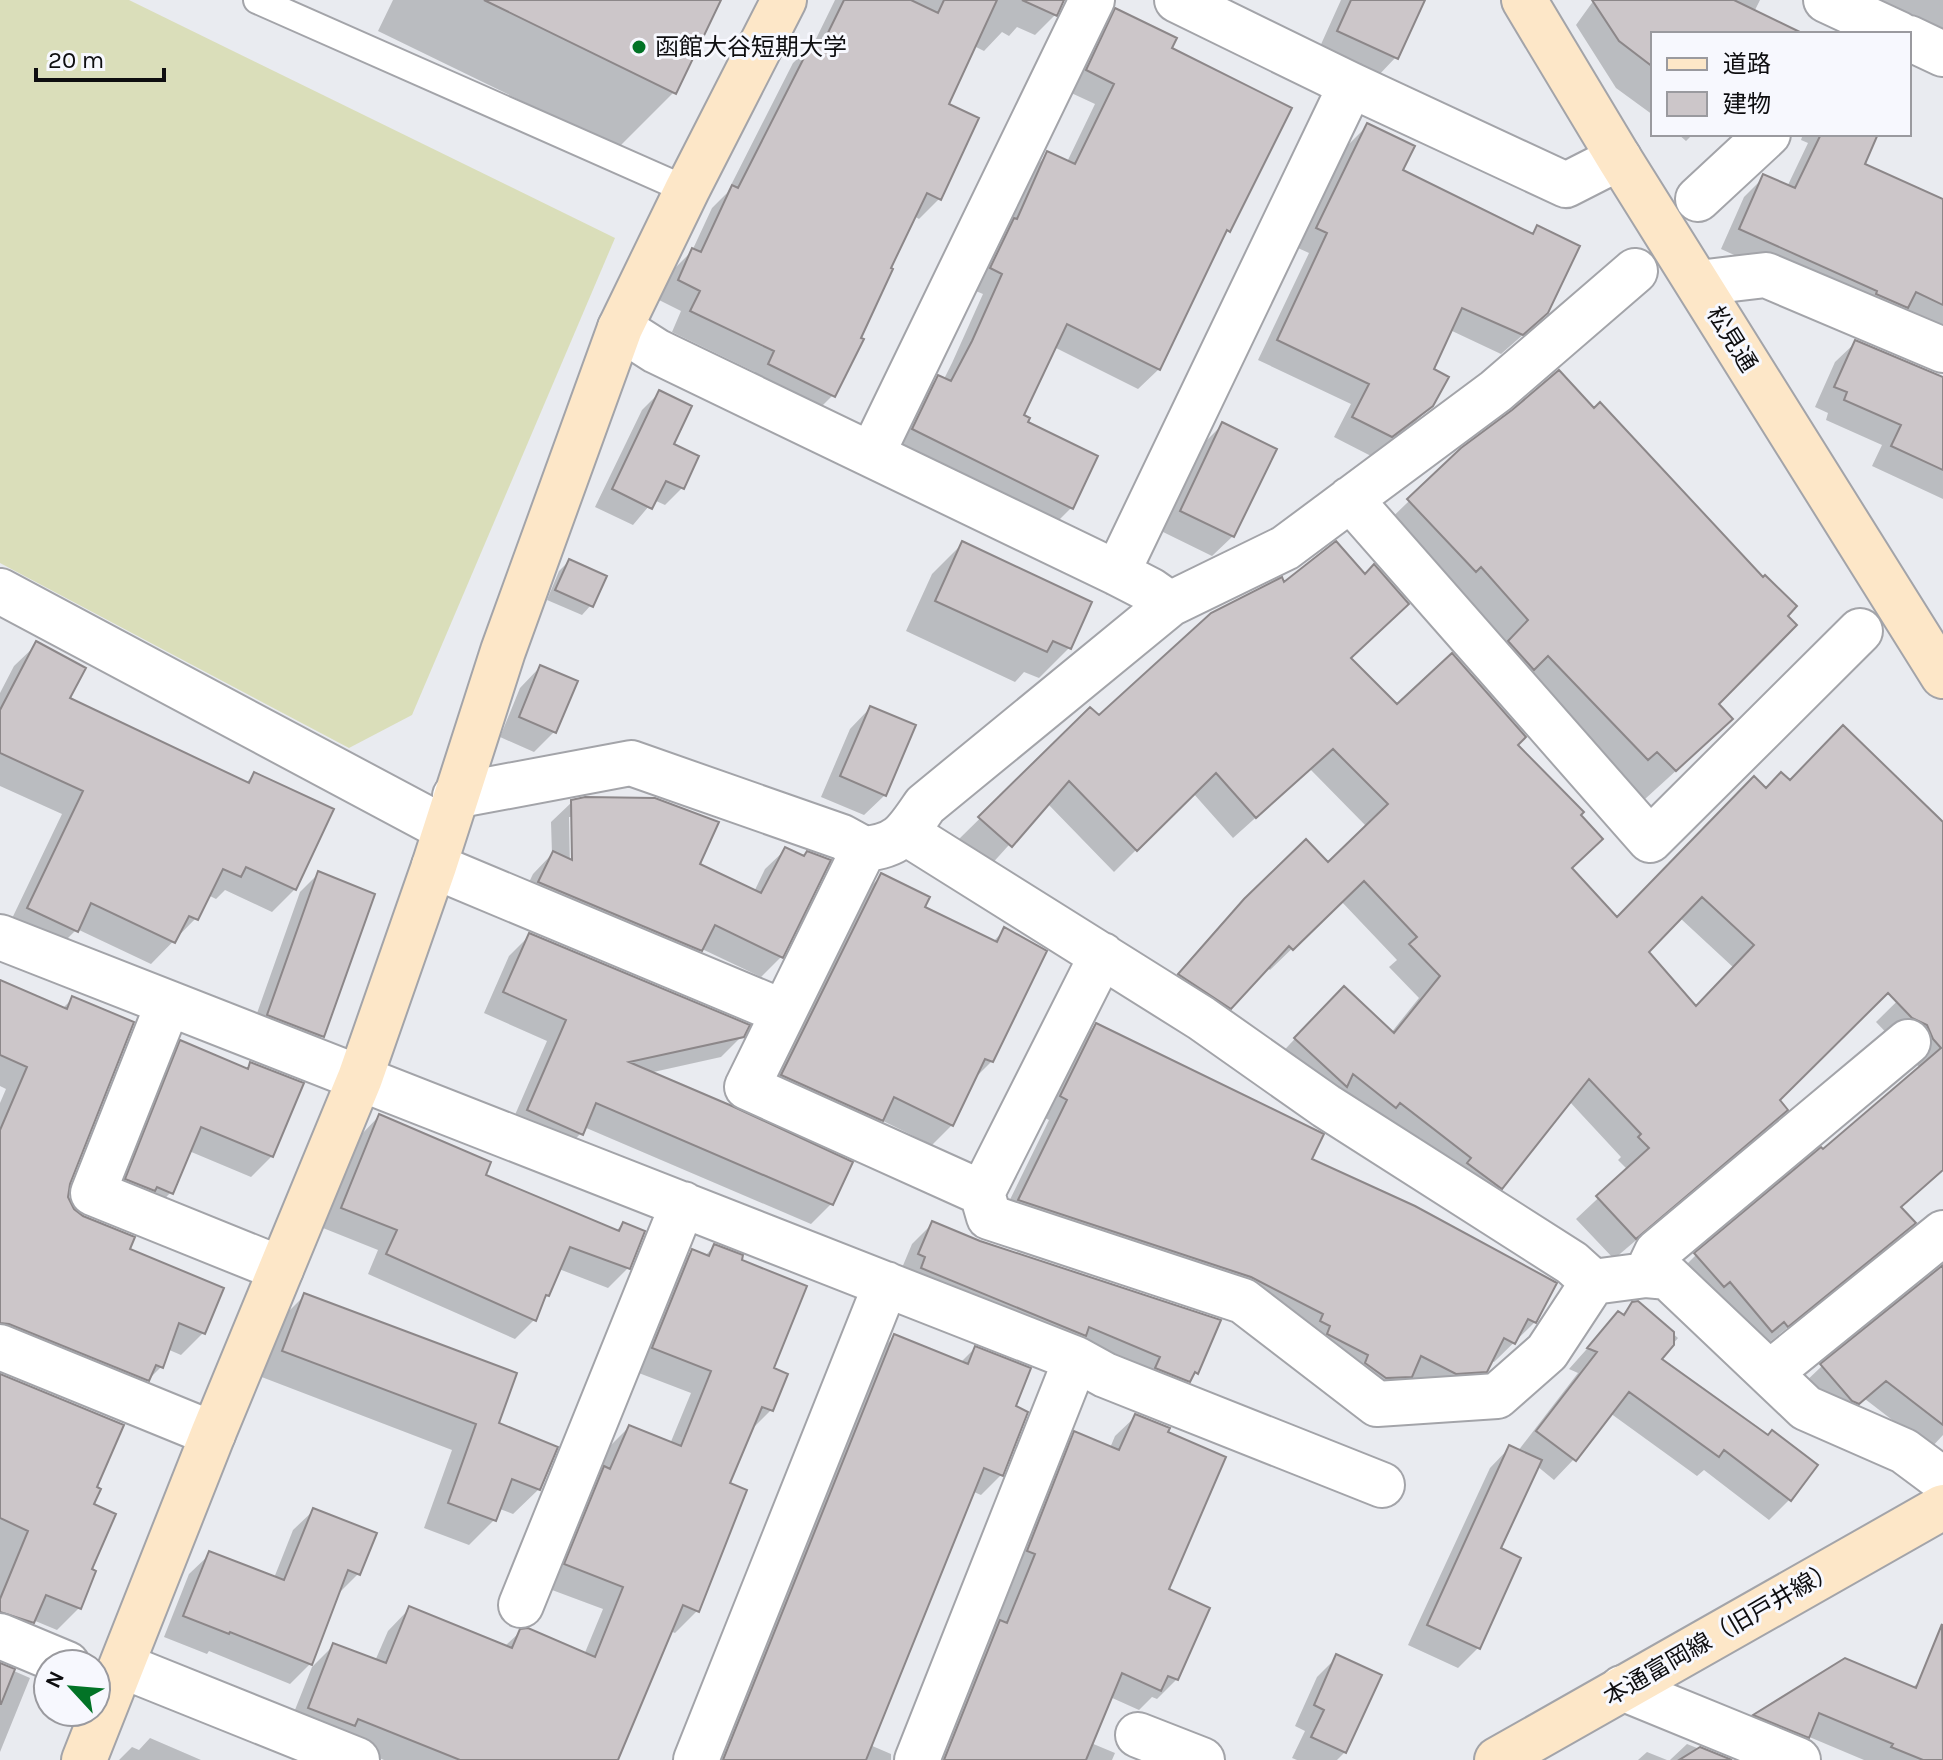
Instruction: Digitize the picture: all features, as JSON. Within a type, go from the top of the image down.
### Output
[{"type":"street","points":[[357,1760],[112,1676],[360,1078],[503,651],[620,328],[784,0]]},
{"type":"street","points":[[872,454],[1092,0]]},
{"type":"street","points":[[1177,0],[1566,185],[1619,158]]},
{"type":"street","name":"松見通","points":[[1524,0],[1619,158],[1943,676]]},
{"type":"street","points":[[1833,10],[1894,32]]},
{"type":"street","points":[[1911,39],[1943,54]]},
{"type":"street","points":[[1117,573],[1351,85]]},
{"type":"street","points":[[1698,199],[1766,136]]},
{"type":"street","points":[[444,830],[631,763],[842,837],[864,849],[886,847],[906,833],[925,805],[1170,604],[1285,548],[1496,391],[1635,271]]},
{"type":"street","points":[[1698,283],[1766,275],[1943,350]]},
{"type":"street","points":[[620,328],[656,351],[1117,573],[1170,604]]},
{"type":"street","points":[[1350,499],[1650,840],[1860,631]]},
{"type":"street","points":[[0,591],[783,1012]]},
{"type":"street","points":[[906,833],[1201,1018],[1326,1106],[1572,1263],[1593,1282]]},
{"type":"street","points":[[864,849],[747,1087],[982,1193]]},
{"type":"street","points":[[0,937],[1076,1359],[1105,1375],[1382,1485]]},
{"type":"street","points":[[1102,955],[982,1193],[989,1217],[1243,1301],[1377,1404],[1497,1396],[1547,1352],[1593,1282],[1646,1275],[1668,1277],[1806,1408],[1904,1451],[1943,1480]]},
{"type":"street","points":[[168,1004],[93,1193],[281,1269]]},
{"type":"street","points":[[1646,1275],[1657,1252],[1908,1042]]},
{"type":"street","points":[[521,1605],[683,1204]]},
{"type":"street","points":[[1771,1372],[1943,1233]]},
{"type":"street","points":[[696,1760],[886,1284]]},
{"type":"street","points":[[0,1347],[213,1434]]},
{"type":"street","points":[[917,1760],[1076,1359]]},
{"type":"street","name":"本通富岡線（旧戸井線）","points":[[1497,1760],[1943,1507]]},
{"type":"street","points":[[0,1636],[32,1649]]},
{"type":"street","points":[[1622,1688],[1798,1760]]},
{"type":"street","points":[[84,1760],[95,1728]]},
{"type":"street","points":[[1138,1735],[1202,1760]]},
{"type":"lane","points":[[257,0],[687,190]]},
{"type":"green space","points":[[0,0],[129,0],[615,238],[412,715],[349,748],[0,563]]},
{"type":"building","name":"函館大谷短期大学","points":[[484,0],[721,0],[676,94]]},
{"type":"building","points":[[844,0],[911,0],[938,13],[944,0],[997,0],[949,104],[979,118],[941,200],[927,193],[891,268],[861,338],[864,339],[835,397],[768,364],[774,351],[690,311],[700,291],[678,280],[692,248],[701,252],[732,185],[738,188],[813,40],[822,45]]},
{"type":"building","points":[[1022,0],[1064,0],[1057,16]]},
{"type":"building","points":[[1351,0],[1425,0],[1398,59],[1337,31]]},
{"type":"building","points":[[1592,0],[1734,0],[1800,32],[1651,32],[1651,65],[1619,41]]},
{"type":"building","points":[[1115,8],[1177,38],[1172,48],[1292,108],[1230,232],[1227,230],[1160,370],[1067,324],[1024,415],[1030,418],[1028,422],[1098,456],[1073,509],[912,429],[938,375],[951,381],[972,341],[1002,274],[990,268],[1014,218],[1017,219],[1047,151],[1075,164],[1114,84],[1086,70]]},
{"type":"building","points":[[1367,123],[1415,146],[1403,170],[1533,234],[1537,225],[1580,246],[1548,313],[1523,335],[1462,308],[1434,369],[1449,377],[1433,406],[1392,437],[1352,417],[1369,384],[1277,340],[1327,233],[1316,228]]},
{"type":"building","points":[[1820,136],[1877,136],[1865,164],[1943,199],[1943,305],[1916,292],[1908,308],[1739,229],[1763,174],[1795,188]]},
{"type":"building","points":[[1855,340],[1943,377],[1943,470],[1891,446],[1901,425],[1844,400],[1847,392],[1834,387]]},
{"type":"building","points":[[1559,370],[1594,408],[1600,402],[1763,577],[1765,575],[1797,606],[1788,616],[1797,625],[1719,704],[1733,719],[1676,771],[1657,752],[1648,760],[1548,656],[1534,670],[1508,641],[1528,620],[1481,567],[1476,572],[1407,499],[1461,448]]},
{"type":"building","points":[[659,390],[692,406],[674,444],[699,456],[684,489],[666,481],[652,509],[612,489]]},
{"type":"building","points":[[1222,422],[1277,449],[1234,537],[1180,511]]},
{"type":"building","points":[[962,541],[1092,602],[1071,649],[1053,641],[1047,652],[935,601]]},
{"type":"building","points":[[1336,541],[1365,574],[1374,564],[1409,604],[1351,658],[1397,704],[1452,653],[1526,737],[1518,745],[1584,812],[1581,815],[1603,839],[1572,868],[1617,917],[1754,776],[1766,788],[1781,772],[1790,780],[1843,725],[1943,822],[1943,1170],[1901,1207],[1916,1223],[1788,1327],[1784,1322],[1772,1332],[1730,1282],[1724,1287],[1694,1253],[1941,1048],[1927,1025],[1912,1018],[1888,993],[1780,1100],[1788,1110],[1636,1239],[1596,1196],[1649,1148],[1638,1137],[1641,1134],[1589,1079],[1502,1189],[1467,1163],[1471,1158],[1400,1103],[1396,1108],[1353,1074],[1347,1087],[1294,1038],[1344,986],[1394,1033],[1440,976],[1409,944],[1417,937],[1364,881],[1293,950],[1289,946],[1231,1009],[1178,974],[1244,899],[1306,839],[1328,862],[1388,804],[1333,749],[1256,818],[1216,773],[1137,851],[1069,781],[1012,847],[978,817],[1090,707],[1099,715],[1211,613],[1282,577],[1284,582]],"holes":[[[1702,897],[1754,945],[1696,1006],[1649,952]]]},
{"type":"building","points":[[569,559],[607,576],[593,607],[555,590]]},
{"type":"building","points":[[36,641],[86,668],[70,698],[249,783],[254,772],[334,809],[296,890],[246,867],[241,877],[223,869],[198,920],[189,916],[175,943],[91,903],[78,932],[27,908],[83,791],[0,753],[0,710]]},
{"type":"building","points":[[540,665],[578,681],[556,733],[519,717]]},
{"type":"building","points":[[870,706],[916,725],[886,796],[840,776]]},
{"type":"building","points":[[585,797],[655,798],[719,822],[700,864],[761,893],[785,847],[804,856],[807,851],[831,860],[783,958],[715,925],[702,951],[538,882],[553,851],[572,860],[571,800]]},
{"type":"building","points":[[318,871],[375,894],[324,1037],[267,1015]]},
{"type":"building","points":[[881,873],[930,897],[925,907],[997,942],[1004,927],[1047,951],[993,1062],[985,1059],[953,1126],[894,1097],[883,1121],[781,1075]]},
{"type":"building","points":[[529,933],[750,1025],[744,1037],[629,1062],[853,1162],[833,1205],[596,1103],[583,1135],[527,1110],[566,1020],[503,992]]},
{"type":"building","points":[[0,980],[67,1009],[72,996],[134,1022],[70,1184],[68,1197],[74,1209],[83,1216],[135,1237],[130,1249],[224,1288],[205,1334],[179,1323],[163,1368],[156,1365],[149,1381],[0,1323],[0,1130],[27,1067],[0,1055]]},
{"type":"building","points":[[1096,1023],[1324,1134],[1312,1159],[1415,1206],[1557,1283],[1536,1323],[1528,1319],[1515,1344],[1504,1338],[1487,1372],[1456,1374],[1421,1356],[1412,1377],[1386,1378],[1365,1363],[1368,1355],[1327,1334],[1330,1326],[1320,1321],[1323,1314],[1251,1277],[1018,1200],[1067,1100],[1060,1096]]},
{"type":"building","points":[[180,1040],[248,1069],[250,1062],[304,1083],[273,1157],[201,1127],[173,1194],[157,1187],[155,1191],[125,1179]]},
{"type":"building","points":[[379,1114],[491,1162],[486,1175],[619,1231],[623,1222],[645,1231],[630,1269],[570,1247],[536,1321],[386,1254],[397,1230],[341,1208]]},
{"type":"building","points":[[932,1221],[980,1241],[1221,1320],[1198,1374],[1195,1372],[1190,1382],[1155,1368],[1160,1357],[1089,1327],[1086,1336],[921,1268],[925,1257],[918,1254]]},
{"type":"building","points":[[714,1244],[743,1255],[742,1260],[807,1286],[774,1368],[788,1374],[773,1411],[762,1407],[730,1483],[747,1490],[699,1612],[683,1605],[618,1760],[460,1760],[358,1719],[355,1726],[308,1708],[333,1643],[386,1663],[409,1606],[512,1648],[520,1629],[528,1628],[595,1657],[623,1587],[564,1564],[604,1466],[610,1469],[629,1425],[681,1446],[711,1371],[652,1348],[692,1249],[709,1256]]},
{"type":"building","points":[[1943,1265],[1943,1425],[1886,1381],[1859,1404],[1852,1401],[1820,1364]]},
{"type":"building","points":[[304,1293],[517,1373],[499,1423],[558,1447],[540,1490],[512,1479],[496,1521],[448,1503],[476,1424],[282,1351]]},
{"type":"building","points":[[1638,1301],[1674,1332],[1674,1345],[1662,1359],[1768,1435],[1772,1430],[1818,1465],[1791,1501],[1724,1450],[1719,1457],[1629,1392],[1576,1461],[1536,1431],[1597,1352],[1587,1348],[1618,1311],[1624,1315],[1632,1302]]},
{"type":"building","points":[[894,1334],[968,1364],[975,1346],[1031,1368],[1016,1406],[1028,1412],[1003,1476],[984,1468],[866,1760],[723,1760]]},
{"type":"building","points":[[0,1374],[124,1425],[97,1487],[101,1489],[94,1504],[116,1514],[92,1569],[96,1571],[81,1609],[46,1595],[34,1623],[0,1612],[0,1599],[28,1531],[0,1518]]},
{"type":"building","points":[[1135,1414],[1226,1457],[1169,1589],[1210,1608],[1178,1680],[1168,1676],[1161,1691],[1122,1673],[1086,1760],[944,1760],[1000,1620],[1007,1623],[1035,1554],[1027,1551],[1074,1431],[1119,1450]]},
{"type":"building","points":[[1509,1445],[1542,1460],[1501,1548],[1521,1558],[1480,1649],[1427,1625]]},
{"type":"building","points":[[313,1508],[377,1533],[360,1575],[348,1570],[312,1665],[183,1616],[209,1551],[284,1580]]},
{"type":"building","points":[[1942,1624],[1943,1760],[1923,1760],[1819,1713],[1809,1738],[1753,1715],[1845,1658],[1916,1688]]},
{"type":"building","points":[[1336,1654],[1382,1675],[1346,1753],[1311,1737],[1324,1710],[1314,1705]]},
{"type":"building","points":[[0,1663],[15,1669],[1,1704],[0,1704]]},
{"type":"building","points":[[1700,1747],[1732,1760],[1679,1760]]},
{"type":"place","name":"函館大谷短期大学","points":[[639,47]]}]
